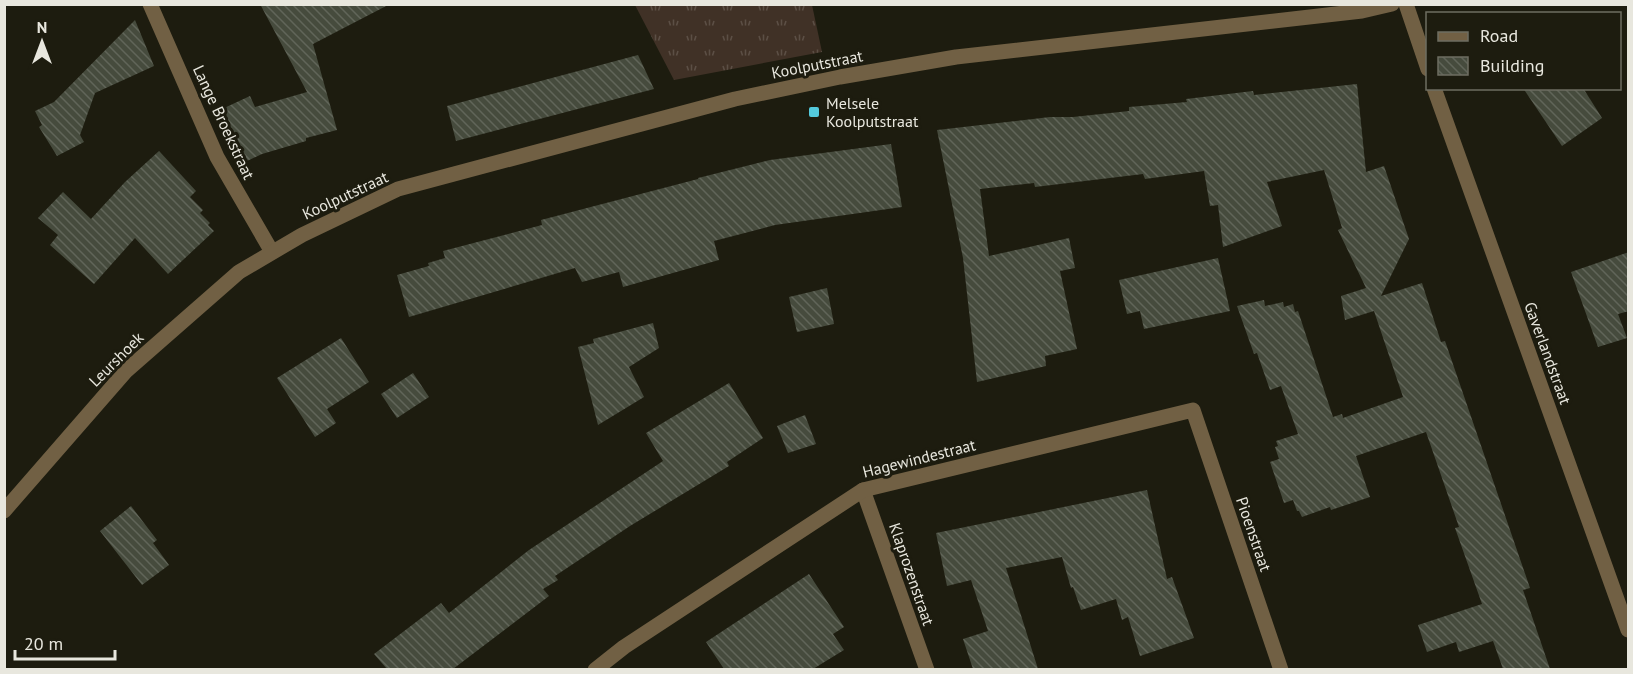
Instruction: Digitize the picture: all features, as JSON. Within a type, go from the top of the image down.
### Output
[{"type":"street","name":"Lange Broekstraat","points":[[150,4],[217,157],[272,252]]},
{"type":"street","name":"Koolputstraat","points":[[272,252],[302,235],[399,189],[735,99],[840,77],[956,57],[1362,11],[1392,4]]},
{"type":"street","points":[[1406,4],[1426,63]]},
{"type":"street","name":"Gaverlandstraat","points":[[1435,90],[1629,630]]},
{"type":"street","name":"Leurshoek","points":[[4,511],[126,371],[239,272],[272,252]]},
{"type":"street","name":"Hagewindestraat","points":[[595,669],[624,647],[863,490],[1193,410]]},
{"type":"street","name":"Pioenstraat","points":[[1193,410],[1281,669]]},
{"type":"street","name":"Klaprozenstraat","points":[[863,490],[927,669]]},
{"type":"green space","points":[[635,5],[812,5],[822,52],[674,80]]},
{"type":"building","points":[[260,4],[390,4],[313,44],[337,130],[306,138],[306,141],[262,154],[247,161],[222,109],[250,96],[255,107],[307,92]]},
{"type":"building","points":[[135,20],[154,66],[95,93],[80,135],[84,142],[57,156],[39,127],[42,125],[35,111],[54,102]]},
{"type":"building","points":[[638,55],[654,89],[456,141],[447,106]]},
{"type":"building","points":[[1357,84],[1366,172],[1384,166],[1409,239],[1381,296],[1422,283],[1441,342],[1445,341],[1530,588],[1523,590],[1550,669],[1503,669],[1493,641],[1459,652],[1456,642],[1427,652],[1418,625],[1482,604],[1455,528],[1459,527],[1426,432],[1356,456],[1370,497],[1302,517],[1293,500],[1284,503],[1270,462],[1279,459],[1275,447],[1278,446],[1276,441],[1298,434],[1281,386],[1270,390],[1237,306],[1264,300],[1265,306],[1283,302],[1284,307],[1293,304],[1295,312],[1298,311],[1333,417],[1342,414],[1343,418],[1403,397],[1374,311],[1345,320],[1341,296],[1366,288],[1338,230],[1342,228],[1324,170],[1267,182],[1282,226],[1223,247],[1218,205],[1210,206],[1204,171],[1145,179],[1143,174],[1035,187],[1034,183],[980,189],[989,256],[1069,238],[1075,268],[1060,271],[1077,349],[1045,356],[1046,366],[977,382],[963,258],[937,130],[1050,117],[1129,111],[1129,107],[1187,102],[1186,99],[1253,91],[1254,95]]},
{"type":"building","points":[[1524,90],[1584,90],[1602,118],[1562,146]]},
{"type":"building","points":[[891,144],[902,207],[775,225],[714,241],[719,260],[623,287],[619,272],[582,282],[575,268],[409,317],[397,275],[429,266],[428,263],[445,258],[443,251],[542,225],[541,220],[770,160]]},
{"type":"building","points":[[159,151],[196,191],[190,197],[203,210],[200,213],[214,231],[168,274],[135,238],[94,284],[50,245],[58,235],[38,218],[63,192],[91,219],[125,182]]},
{"type":"building","points":[[1629,252],[1629,311],[1618,314],[1627,338],[1598,347],[1571,272]]},
{"type":"building","points":[[1218,258],[1230,311],[1144,329],[1140,311],[1127,314],[1119,280]]},
{"type":"building","points":[[827,288],[834,324],[797,332],[789,297]]},
{"type":"building","points":[[653,323],[659,348],[629,367],[644,397],[598,425],[578,347],[594,343],[593,339]]},
{"type":"building","points":[[341,338],[369,382],[327,409],[336,423],[315,437],[277,378]]},
{"type":"building","points":[[413,373],[429,397],[397,418],[381,394]]},
{"type":"building","points":[[729,383],[763,438],[727,462],[729,466],[630,526],[555,576],[558,580],[543,589],[549,596],[453,669],[387,669],[374,654],[441,603],[449,613],[529,550],[663,461],[646,433]]},
{"type":"building","points":[[805,415],[816,444],[788,453],[777,426]]},
{"type":"building","points":[[1147,490],[1167,579],[1172,577],[1194,638],[1140,656],[1128,617],[1122,620],[1116,599],[1081,610],[1073,587],[1071,588],[1062,557],[1006,568],[1038,669],[973,669],[963,639],[988,631],[971,580],[947,586],[936,533]]},
{"type":"building","points":[[131,506],[157,540],[153,543],[169,565],[142,585],[100,531]]},
{"type":"building","points":[[809,574],[844,627],[833,634],[844,650],[813,669],[724,669],[706,642]]},
{"type":"place","name":"Melsele Koolputstraat","points":[[814,112]]}]
